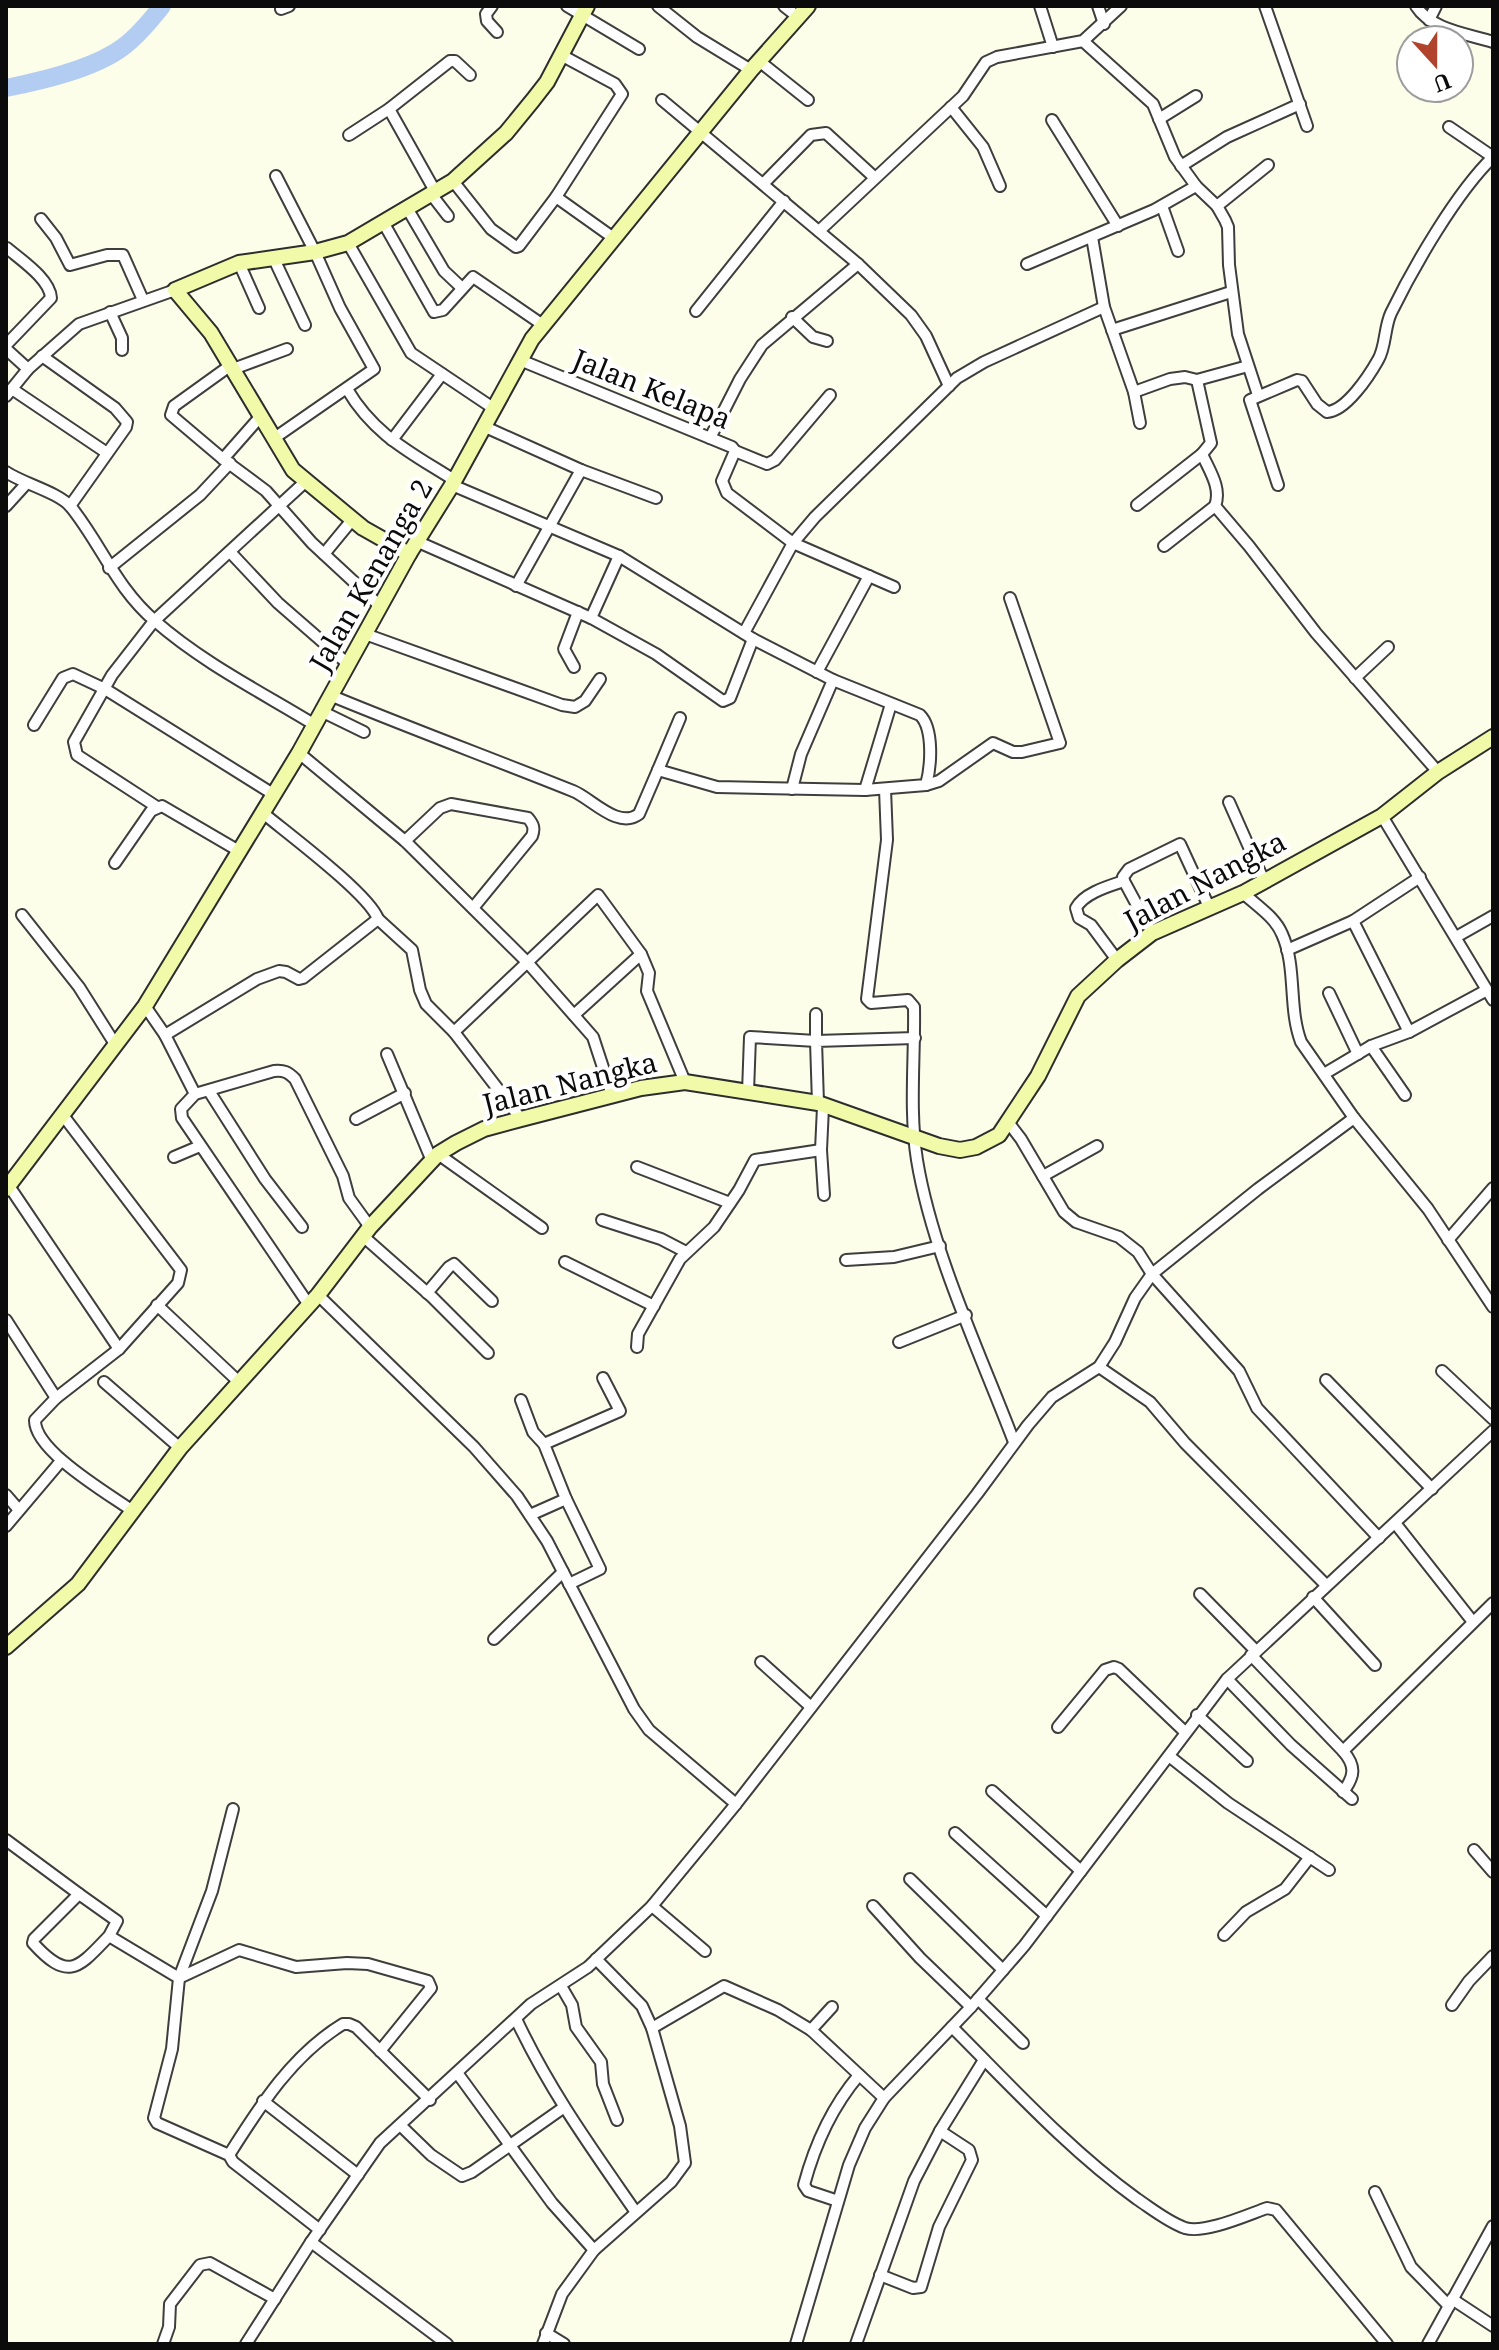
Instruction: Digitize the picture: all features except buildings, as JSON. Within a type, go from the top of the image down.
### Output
[{"type":"street","points":[[492,6],[486,14],[487,21],[497,32]]},
{"type":"street","points":[[567,6],[584,11],[639,49]]},
{"type":"street","points":[[658,6],[697,37],[755,66],[808,100]]},
{"type":"street","points":[[784,6],[803,12]]},
{"type":"street","points":[[1040,6],[1053,47]]},
{"type":"street","points":[[1098,6],[1104,24]]},
{"type":"street","points":[[819,231],[967,93],[986,62],[1005,55],[1083,41],[1121,6]]},
{"type":"street","points":[[1265,6],[1307,126]]},
{"type":"street","points":[[1416,6],[1429,20],[1493,42]]},
{"type":"street","points":[[1429,20],[1436,6]]},
{"type":"street","points":[[107,453],[9,393],[42,356],[79,324],[175,290],[239,263],[315,252],[348,243],[453,181],[506,133],[547,82],[584,11]]},
{"type":"street","name":"Jalan Kenanga 2","points":[[8,1188],[145,1006],[319,719],[412,548],[543,325],[755,66],[803,12]]},
{"type":"street","points":[[1083,41],[1149,99],[1170,149],[1196,186],[1217,206],[1228,227],[1231,292],[1238,334],[1258,395]]},
{"type":"street","points":[[453,181],[491,229],[516,247],[522,243],[556,197],[622,94],[615,84],[561,55]]},
{"type":"street","points":[[349,135],[389,109],[450,61],[455,61],[470,75]]},
{"type":"street","points":[[1159,119],[1196,96]]},
{"type":"street","points":[[662,100],[858,264],[911,315],[937,357],[949,386]]},
{"type":"street","points":[[1181,166],[1227,137],[1300,104]]},
{"type":"street","points":[[951,107],[988,155],[1000,186]]},
{"type":"street","points":[[389,109],[448,216]]},
{"type":"street","points":[[1052,120],[1118,226]]},
{"type":"street","points":[[1278,485],[1249,403],[1251,398],[1297,380],[1302,381],[1317,404],[1332,412],[1363,383],[1382,354],[1390,315],[1418,262],[1442,224],[1493,157],[1449,127]]},
{"type":"street","points":[[763,184],[811,135],[822,132],[874,177]]},
{"type":"street","points":[[1217,206],[1268,165]]},
{"type":"street","points":[[273,439],[374,369],[340,308],[276,176]]},
{"type":"street","points":[[1027,264],[1162,206],[1196,186]]},
{"type":"street","points":[[556,197],[615,239]]},
{"type":"street","points":[[696,311],[784,201]]},
{"type":"street","points":[[1162,206],[1178,251]]},
{"type":"street","points":[[407,208],[444,271],[462,288]]},
{"type":"street","points":[[41,219],[56,238],[70,265],[107,255],[123,255],[143,300]]},
{"type":"street","points":[[383,222],[434,312],[443,310],[469,279],[477,278],[543,325]]},
{"type":"street","points":[[1092,237],[1104,307],[1134,392],[1140,423]]},
{"type":"street","points":[[348,243],[407,349],[417,359],[493,408]]},
{"type":"street","points":[[7,248],[51,292],[51,298],[6,347],[28,369]]},
{"type":"street","points":[[274,259],[305,325]]},
{"type":"street","points":[[239,263],[259,308]]},
{"type":"street","points":[[710,438],[756,352],[792,317],[858,264]]},
{"type":"street","points":[[175,290],[211,333],[285,459],[305,482],[352,520],[384,542],[412,548],[516,586],[591,618],[656,654],[723,701],[730,698],[748,636],[793,543],[815,517],[949,386],[984,362],[1104,307]]},
{"type":"street","points":[[1112,330],[1231,292]]},
{"type":"street","points":[[110,312],[122,338],[122,350]]},
{"type":"street","points":[[792,317],[813,337],[827,341]]},
{"type":"street","points":[[287,349],[232,367],[171,411],[176,419],[226,461],[256,482],[324,554],[380,606]]},
{"type":"street","points":[[42,356],[125,417],[126,427],[70,506]]},
{"type":"street","name":"Jalan Kelapa","points":[[520,360],[723,443],[735,451],[724,474],[723,489],[793,543]]},
{"type":"street","points":[[1134,392],[1170,379],[1185,377],[1197,380],[1248,366]]},
{"type":"street","points":[[392,440],[442,374]]},
{"type":"street","points":[[1137,505],[1202,454],[1212,439],[1197,380]]},
{"type":"street","points":[[347,389],[367,419],[453,482],[548,528],[619,556],[748,636],[833,680],[920,715],[926,722],[929,758],[926,785]]},
{"type":"street","points":[[735,451],[767,464],[775,460],[830,395]]},
{"type":"street","points":[[109,568],[200,495],[260,417]]},
{"type":"street","points":[[483,426],[581,470],[656,498]]},
{"type":"street","points":[[1164,546],[1215,506],[1217,488],[1202,454]]},
{"type":"street","points":[[516,586],[581,470]]},
{"type":"street","points":[[6,472],[70,506],[109,568],[137,604],[194,651],[319,719],[364,732]]},
{"type":"street","points":[[239,851],[167,807],[157,807],[77,755],[74,742],[124,657],[154,621],[305,482]]},
{"type":"street","points":[[6,506],[26,484]]},
{"type":"street","points":[[1215,506],[1355,678],[1438,772]]},
{"type":"street","points":[[324,554],[352,520]]},
{"type":"street","points":[[793,543],[894,587]]},
{"type":"street","points":[[231,553],[278,603],[348,664]]},
{"type":"street","points":[[591,618],[619,556]]},
{"type":"street","points":[[817,672],[869,576]]},
{"type":"street","points":[[658,770],[717,787],[885,789],[939,781],[989,744],[996,743],[1013,752],[1022,752],[1060,743],[1010,598]]},
{"type":"street","points":[[574,667],[564,649],[578,612]]},
{"type":"street","points":[[365,634],[575,707],[585,701],[600,679]]},
{"type":"street","points":[[1355,678],[1388,647]]},
{"type":"street","points":[[34,725],[63,678],[73,674],[105,689],[273,794]]},
{"type":"street","points":[[792,789],[801,754],[833,680]]},
{"type":"street","points":[[332,696],[577,792],[590,803],[628,818],[639,814],[680,718]]},
{"type":"street","points":[[865,790],[891,704]]},
{"type":"street","name":"Jalan Nangka","points":[[6,1647],[78,1584],[180,1448],[314,1300],[367,1232],[435,1158],[484,1129],[612,1095],[685,1082],[821,1105],[915,1138],[960,1150],[976,1147],[999,1135],[1066,1025],[1072,1005],[1117,960],[1152,933],[1243,893],[1382,816],[1438,772],[1493,737]]},
{"type":"street","points":[[299,753],[405,841],[527,962],[593,1037],[612,1095]]},
{"type":"street","points":[[885,789],[887,840],[867,999],[871,1003],[911,1001],[914,1007],[915,1138],[922,1183],[940,1246],[1014,1442]]},
{"type":"street","points":[[1229,802],[1264,881]]},
{"type":"street","points":[[405,841],[440,808],[451,804],[528,818],[534,827],[532,836],[473,908]]},
{"type":"street","points":[[115,863],[157,807]]},
{"type":"street","points":[[263,813],[339,876],[368,904],[378,919],[412,950],[426,1004],[454,1032],[521,1119]]},
{"type":"street","points":[[1382,816],[1493,1000]]},
{"type":"street","points":[[1152,933],[1123,877],[1129,869],[1180,844],[1210,909]]},
{"type":"street","points":[[1287,950],[1353,921],[1420,877]]},
{"type":"street","points":[[1117,960],[1091,925],[1079,918],[1076,908],[1080,901],[1124,881]]},
{"type":"street","points":[[1243,893],[1271,918],[1282,933],[1287,950],[1296,1029],[1301,1042],[1354,1118],[1421,1201],[1491,1301]]},
{"type":"street","points":[[454,1032],[598,895],[641,954],[649,973],[647,991],[685,1082]]},
{"type":"street","points":[[22,915],[79,987],[115,1044]]},
{"type":"street","points":[[1456,937],[1493,916]]},
{"type":"street","points":[[165,1035],[257,979],[279,971],[303,978],[378,919]]},
{"type":"street","points":[[1353,921],[1409,1032]]},
{"type":"street","points":[[574,1015],[641,954]]},
{"type":"street","points":[[1324,1074],[1371,1046],[1409,1032],[1487,990]]},
{"type":"street","points":[[1329,993],[1358,1054]]},
{"type":"street","points":[[145,1006],[165,1035],[195,1094]]},
{"type":"street","points":[[816,1014],[824,1195]]},
{"type":"street","points":[[748,1092],[750,1037],[816,1041],[915,1038]]},
{"type":"street","points":[[1371,1046],[1405,1095]]},
{"type":"street","points":[[387,1054],[435,1158],[542,1228]]},
{"type":"street","points":[[488,1353],[367,1232],[295,1079],[288,1073],[274,1071],[195,1094],[181,1109],[180,1115],[200,1146],[314,1300],[474,1447],[530,1515],[634,1709],[649,1730],[736,1804]]},
{"type":"street","points":[[209,1091],[265,1179],[302,1227]]},
{"type":"street","points":[[356,1119],[405,1093]]},
{"type":"street","points":[[62,1114],[178,1264],[181,1279],[119,1349],[56,1398],[35,1420],[35,1426],[61,1461],[134,1512]]},
{"type":"street","points":[[246,2344],[311,2242],[380,2143],[531,2004],[596,1959],[652,1906],[736,1804],[1014,1442],[1052,1397],[1099,1367],[1115,1342],[1135,1298],[1152,1274],[1258,1189],[1354,1118]]},
{"type":"street","points":[[1008,1122],[1069,1217],[1130,1243],[1152,1274],[1239,1371],[1257,1408],[1379,1538]]},
{"type":"street","points":[[174,1157],[200,1146]]},
{"type":"street","points":[[1043,1176],[1097,1146]]},
{"type":"street","points":[[637,1347],[636,1339],[686,1252],[714,1227],[755,1160],[821,1150]]},
{"type":"street","points":[[637,1167],[730,1203]]},
{"type":"street","points":[[8,1188],[119,1349]]},
{"type":"street","points":[[1448,1240],[1493,1188]]},
{"type":"street","points":[[602,1220],[661,1239],[686,1252]]},
{"type":"street","points":[[846,1260],[894,1257],[940,1246]]},
{"type":"street","points":[[565,1262],[654,1306]]},
{"type":"street","points":[[427,1293],[454,1264],[492,1301]]},
{"type":"street","points":[[157,1305],[239,1382]]},
{"type":"street","points":[[899,1342],[966,1315]]},
{"type":"street","points":[[6,1320],[56,1398]]},
{"type":"street","points":[[1099,1367],[1150,1402],[1195,1453],[1326,1585]]},
{"type":"street","points":[[1442,1371],[1493,1419]]},
{"type":"street","points":[[544,1444],[620,1411],[603,1378]]},
{"type":"street","points":[[1326,1380],[1432,1489]]},
{"type":"street","points":[[104,1382],[180,1448]]},
{"type":"street","points":[[521,1400],[533,1432],[544,1444],[566,1499],[600,1569],[569,1584]]},
{"type":"street","points":[[796,2344],[857,2145],[884,2098],[1003,1970],[1227,1679],[1432,1489],[1489,1444],[1493,1431]]},
{"type":"street","points":[[6,1526],[61,1461]]},
{"type":"street","points":[[6,1495],[19,1510]]},
{"type":"street","points":[[530,1515],[566,1499]]},
{"type":"street","points":[[1395,1523],[1473,1622]]},
{"type":"street","points":[[494,1639],[563,1572]]},
{"type":"street","points":[[1200,1594],[1351,1761],[1354,1772],[1348,1795],[1291,1745],[1227,1679]]},
{"type":"street","points":[[1313,1597],[1375,1665]]},
{"type":"street","points":[[1343,1751],[1493,1603]]},
{"type":"street","points":[[761,1662],[811,1707]]},
{"type":"street","points":[[1058,1727],[1105,1670],[1114,1667],[1185,1732]]},
{"type":"street","points":[[1197,1715],[1247,1761]]},
{"type":"street","points":[[1169,1756],[1228,1803],[1329,1870]]},
{"type":"street","points":[[992,1791],[1081,1871]]},
{"type":"street","points":[[233,1809],[212,1891],[179,1978],[172,2049],[154,2118],[157,2123],[229,2155],[233,2162],[320,2230]]},
{"type":"street","points":[[955,1833],[1047,1916]]},
{"type":"street","points":[[6,1840],[115,1918],[118,1923],[82,1964],[72,1968],[62,1966],[35,1946],[34,1939],[79,1894]]},
{"type":"street","points":[[1474,1850],[1493,1872]]},
{"type":"street","points":[[1224,1935],[1246,1912],[1285,1889],[1310,1857]]},
{"type":"street","points":[[910,1879],[1003,1970]]},
{"type":"street","points":[[652,1906],[705,1951]]},
{"type":"street","points":[[873,1906],[920,1958],[1023,2043]]},
{"type":"street","points":[[109,1936],[179,1978]]},
{"type":"street","points":[[179,1978],[239,1950],[296,1967],[368,1964],[428,1981],[431,1988],[380,2051]]},
{"type":"street","points":[[1452,2005],[1493,1956]]},
{"type":"street","points":[[564,2344],[545,2338],[562,2294],[594,2250],[671,2182],[685,2163],[680,2126],[652,2028],[642,2006],[596,1959]]},
{"type":"street","points":[[561,1986],[572,2005],[576,2027],[601,2062],[603,2084],[617,2120]]},
{"type":"street","points":[[652,2028],[724,1986],[742,1992],[811,2030],[884,2098]]},
{"type":"street","points":[[811,2030],[832,2007]]},
{"type":"street","points":[[516,2019],[563,2108],[635,2211]]},
{"type":"street","points":[[229,2155],[263,2101],[299,2059],[343,2024],[356,2027],[430,2100]]},
{"type":"street","points":[[952,2027],[1033,2109],[1111,2180],[1160,2215],[1185,2228],[1199,2229],[1267,2208],[1276,2210],[1380,2342]]},
{"type":"street","points":[[856,2344],[914,2181],[940,2131],[984,2060]]},
{"type":"street","points":[[458,2074],[552,2203],[594,2250]]},
{"type":"street","points":[[838,2201],[808,2191],[804,2185],[826,2122],[859,2075]]},
{"type":"street","points":[[263,2101],[358,2175]]},
{"type":"street","points":[[400,2125],[431,2155],[462,2176],[563,2108]]},
{"type":"street","points":[[880,2275],[913,2288],[921,2287],[939,2227],[972,2160],[969,2150],[940,2131]]},
{"type":"street","points":[[1375,2192],[1411,2267],[1451,2302],[1493,2326]]},
{"type":"street","points":[[1428,2344],[1493,2226]]},
{"type":"street","points":[[311,2242],[447,2344]]},
{"type":"street","points":[[163,2344],[169,2327],[170,2304],[200,2265],[210,2263],[275,2299]]},
{"type":"waterway","points":[[6,88],[67,73],[111,55],[134,38],[162,6]]}]
